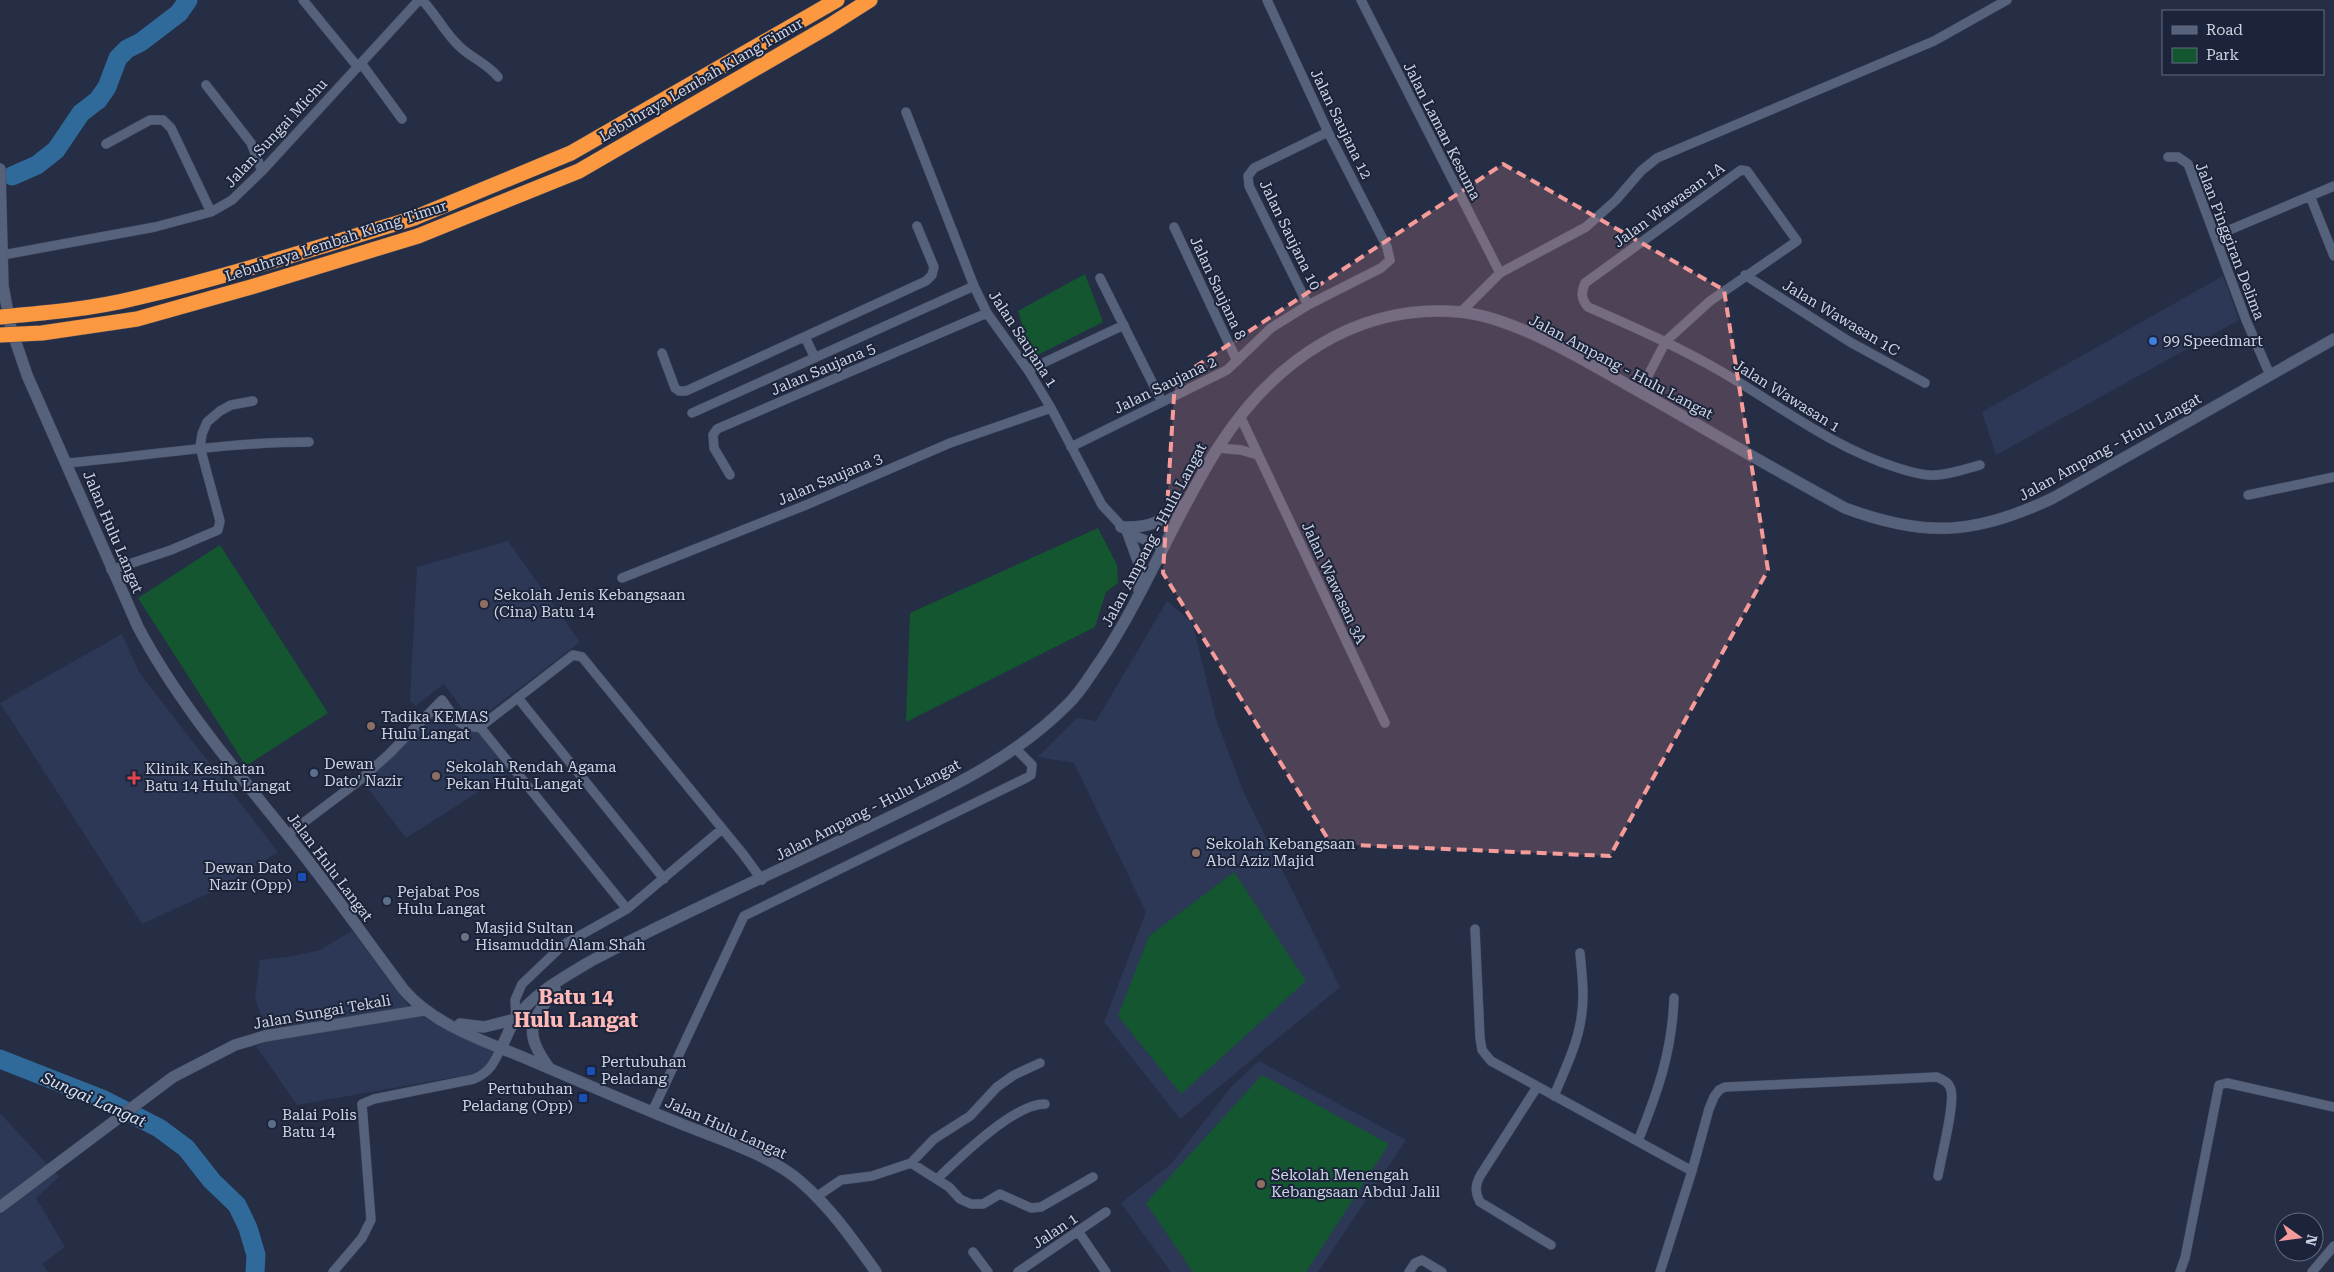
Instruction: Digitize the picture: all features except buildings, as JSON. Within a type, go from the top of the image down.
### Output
[{"type":"highway","name":"Lebuhraya Lembah Klang Timur","points":[[0,317],[41,313],[134,298],[245,269],[414,218],[571,153],[838,0]]},
{"type":"highway","name":"Lebuhraya Lembah Klang Timur","points":[[0,335],[42,333],[137,319],[251,287],[418,236],[580,171],[829,26],[870,0]]},
{"type":"street","points":[[302,0],[323,27],[359,64],[402,119]]},
{"type":"street","points":[[421,0],[435,13],[457,44],[492,69],[498,77]]},
{"type":"street","name":"Jalan Sungai Michu","points":[[3,255],[155,227],[211,212],[232,200],[262,171],[359,64],[421,0]]},
{"type":"street","name":"Jalan Saujana 12","points":[[1267,0],[1328,132],[1386,247],[1390,260]]},
{"type":"street","name":"Jalan Laman Kesuma","points":[[1360,0],[1500,274]]},
{"type":"street","points":[[1461,312],[1500,274],[1586,227],[1616,200],[1641,171],[1656,158],[1934,41],[2007,0]]},
{"type":"street","points":[[206,85],[251,143],[262,171]]},
{"type":"street","name":"Jalan Saujana 1","points":[[906,112],[974,286],[987,313],[1028,370],[1102,505],[1124,530],[1163,547]]},
{"type":"street","points":[[106,144],[150,120],[163,120],[171,128],[211,212]]},
{"type":"street","name":"Jalan Saujana 10","points":[[1308,305],[1249,186],[1248,176],[1254,168],[1328,132]]},
{"type":"street","name":"Jalan Pinggiran Delima","points":[[2168,157],[2178,157],[2188,164],[2246,320],[2270,375]]},
{"type":"street","name":"Jalan Hulu Langat","points":[[0,169],[3,286],[11,328],[27,375],[67,463],[111,570],[150,650],[202,726],[404,990],[424,1010],[501,1048],[765,1159],[801,1181],[834,1215],[876,1272]]},
{"type":"street","name":"Jalan Wawasan 1A","points":[[1588,307],[1584,302],[1581,292],[1585,283],[1741,170],[1747,171],[1798,241],[1745,275]]},
{"type":"street","points":[[2215,236],[2334,186]]},
{"type":"street","points":[[2310,196],[2334,256]]},
{"type":"street","points":[[662,352],[675,388],[679,391],[686,391],[926,281],[932,275],[934,267],[917,226]]},
{"type":"street","name":"Jalan Saujana 8","points":[[1174,227],[1237,361]]},
{"type":"street","name":"Jalan Saujana 2","points":[[1071,447],[1227,370],[1271,328],[1308,305],[1381,268],[1390,260]]},
{"type":"street","points":[[1640,392],[1666,341],[1710,301],[1745,275]]},
{"type":"street","name":"Jalan Wawasan 1C","points":[[1745,275],[1850,342],[1925,383]]},
{"type":"street","points":[[1100,278],[1162,402]]},
{"type":"street","name":"Jalan Saujana 5","points":[[692,413],[974,286]]},
{"type":"street","name":"Jalan Wawasan 1","points":[[1588,307],[1666,341],[1723,372],[1799,422],[1846,447],[1884,464],[1909,471],[1935,475],[1980,465]]},
{"type":"street","name":"Jalan Ampang - Hulu Langat","points":[[501,1048],[516,1019],[533,1001],[564,978],[620,946],[762,880],[936,795],[1016,749],[1038,732],[1075,697],[1119,633],[1189,497],[1218,448],[1240,416],[1269,382],[1295,359],[1339,333],[1404,314],[1461,312],[1497,320],[1522,330],[1640,392],[1845,508],[1885,522],[1912,527],[1959,528],[1993,523],[2024,512],[2053,498],[2334,339]]},
{"type":"street","name":"Jalan Saujana 5","points":[[730,475],[714,448],[713,435],[717,429],[987,313]]},
{"type":"street","points":[[1028,370],[1124,325]]},
{"type":"street","points":[[805,336],[815,358]]},
{"type":"street","points":[[111,570],[171,550],[218,530],[220,521],[200,447],[207,422],[231,405],[253,401]]},
{"type":"street","name":"Jalan Saujana 3","points":[[622,578],[806,505],[950,443],[1050,408]]},
{"type":"street","name":"Jalan Wawasan 3A","points":[[1240,416],[1384,723]]},
{"type":"street","points":[[67,463],[130,458],[200,447],[265,442],[309,442]]},
{"type":"street","points":[[1218,448],[1241,450],[1258,455]]},
{"type":"street","points":[[2248,495],[2334,477]]},
{"type":"street","points":[[1139,594],[1140,566],[1124,530],[1151,526],[1172,513],[1189,497]]},
{"type":"street","points":[[287,835],[360,780],[442,700],[460,723],[467,727],[480,726],[573,654],[582,656],[762,880]]},
{"type":"street","points":[[518,698],[664,879]]},
{"type":"street","points":[[480,726],[627,909]]},
{"type":"street","points":[[652,1112],[744,916],[1026,778],[1032,771],[1032,765],[1016,749]]},
{"type":"street","points":[[424,1010],[464,1025],[484,1027],[516,1019],[515,1000],[517,992],[563,945],[627,909],[722,829]]},
{"type":"street","points":[[1475,929],[1480,1038],[1482,1050],[1491,1061],[1692,1171]]},
{"type":"street","points":[[1554,1096],[1575,1043],[1581,1019],[1583,996],[1580,953]]},
{"type":"street","points":[[549,1068],[537,1050],[532,1038],[533,1025],[538,1013],[564,978]]},
{"type":"street","points":[[1638,1141],[1662,1076],[1673,1031],[1674,998]]},
{"type":"street","name":"Jalan Sungai Tekali","points":[[0,1207],[173,1076],[235,1046],[264,1036],[424,1010]]},
{"type":"street","points":[[332,1272],[362,1238],[371,1220],[362,1104],[374,1099],[474,1079],[485,1074],[493,1066],[501,1048]]},
{"type":"street","points":[[816,1197],[841,1180],[872,1176],[911,1163],[934,1139],[970,1116],[997,1087],[1014,1075],[1040,1063]]},
{"type":"street","points":[[1660,1272],[1692,1171],[1709,1108],[1719,1090],[1725,1087],[1937,1077],[1946,1081],[1951,1089],[1951,1103],[1938,1176]]},
{"type":"street","points":[[2180,1272],[2185,1258],[2219,1085],[2227,1083],[2334,1107]]},
{"type":"street","points":[[1537,1087],[1480,1176],[1476,1185],[1476,1193],[1480,1202],[1551,1245]]},
{"type":"street","points":[[937,1179],[966,1150],[1018,1112],[1038,1104],[1046,1104]]},
{"type":"street","points":[[911,1163],[937,1179],[960,1199],[971,1204],[983,1204],[1000,1194],[1035,1209],[1093,1177]]},
{"type":"street","name":"Jalan 1","points":[[1018,1272],[1106,1212]]},
{"type":"street","points":[[1078,1231],[1106,1272]]},
{"type":"street","points":[[2312,1272],[2334,1246]]},
{"type":"street","points":[[973,1252],[988,1272]]},
{"type":"street","points":[[1409,1272],[1415,1263],[1422,1260],[1442,1272]]},
{"type":"highlighted area","points":[[1503,164],[1724,290],[1768,570],[1610,856],[1331,844],[1163,573],[1175,380]]},
{"type":"shaded area","points":[[2223,276],[2239,320],[1996,455],[1982,412]]},
{"type":"shaded area","name":"Sekolah Jenis Kebangsaan (Cina) Batu 14","points":[[508,541],[580,642],[479,719],[469,718],[444,684],[415,706],[410,700],[417,567]]},
{"type":"shaded area","name":"Sekolah Kebangsaan Abd Aziz Majid","points":[[1167,601],[1192,622],[1216,719],[1244,793],[1340,987],[1180,1119],[1104,1022],[1146,912],[1074,763],[1038,757],[1077,718],[1096,721]]},
{"type":"shaded area","name":"Klinik Kesihatan Batu 14 Hulu Langat","points":[[122,634],[139,672],[278,852],[216,890],[142,924],[0,703]]},
{"type":"shaded area","name":"Sekolah Rendah Agama Pekan Hulu Langat","points":[[442,706],[461,732],[477,728],[511,771],[406,838],[363,782]]},
{"type":"shaded area","points":[[352,931],[408,1005],[423,1017],[493,1051],[486,1068],[473,1074],[297,1105],[256,1046],[268,1041],[255,997],[260,960],[294,956],[320,950]]},
{"type":"shaded area","name":"Sekolah Menengah Kebangsaan Abdul Jalil","points":[[1259,1061],[1406,1140],[1318,1272],[1171,1272],[1121,1203],[1171,1164],[1231,1087]]},
{"type":"shaded area","points":[[0,1113],[59,1177],[36,1198],[65,1247],[42,1264],[48,1272],[0,1272]]},
{"type":"green space","points":[[1085,274],[1103,322],[1032,358],[1018,311]]},
{"type":"green space","points":[[1098,528],[1117,565],[1118,583],[1106,592],[1095,627],[906,722],[910,613]]},
{"type":"green space","points":[[220,545],[328,713],[246,766],[138,598]]},
{"type":"green space","points":[[1234,872],[1306,981],[1181,1094],[1118,1016],[1149,936]]},
{"type":"green space","name":"Sekolah Menengah Kebangsaan Abdul Jalil","points":[[1262,1075],[1389,1144],[1306,1272],[1193,1272],[1146,1203]]},
{"type":"waterway","points":[[12,176],[37,165],[56,150],[81,113],[98,100],[107,87],[118,58],[127,49],[141,42],[179,13],[188,0]]},
{"type":"waterway","name":"Sungai Langat","points":[[0,1059],[102,1099],[159,1128],[186,1148],[212,1181],[237,1205],[248,1228],[256,1255],[255,1272]]},
{"type":"place","name":"99 Speedmart","points":[[2153,341]]},
{"type":"place","name":"Sekolah Jenis Kebangsaan (Cina) Batu 14","points":[[484,604]]},
{"type":"place","name":"Tadika KEMAS Hulu Langat","points":[[371,726]]},
{"type":"place","name":"Dewan Dato' Nazir","points":[[314,773]]},
{"type":"place","name":"Sekolah Rendah Agama Pekan Hulu Langat","points":[[436,776]]},
{"type":"place","name":"Klinik Kesihatan Batu 14 Hulu Langat","points":[[134,778]]},
{"type":"place","name":"Sekolah Kebangsaan Abd Aziz Majid","points":[[1196,853]]},
{"type":"place","name":"Dewan Dato Nazir (Opp)","points":[[302,877]]},
{"type":"place","name":"Pejabat Pos Hulu Langat","points":[[387,901]]},
{"type":"place","name":"Masjid Sultan Hisamuddin Alam Shah","points":[[465,937]]},
{"type":"place","name":"Pertubuhan Peladang","points":[[591,1071]]},
{"type":"place","name":"Pertubuhan Peladang (Opp)","points":[[583,1098]]},
{"type":"place","name":"Balai Polis Batu 14","points":[[272,1124]]},
{"type":"place","name":"Sekolah Menengah Kebangsaan Abdul Jalil","points":[[1261,1184]]},
{"type":"district","name":"Batu 14 Hulu Langat","points":[[576,1008]]}]
